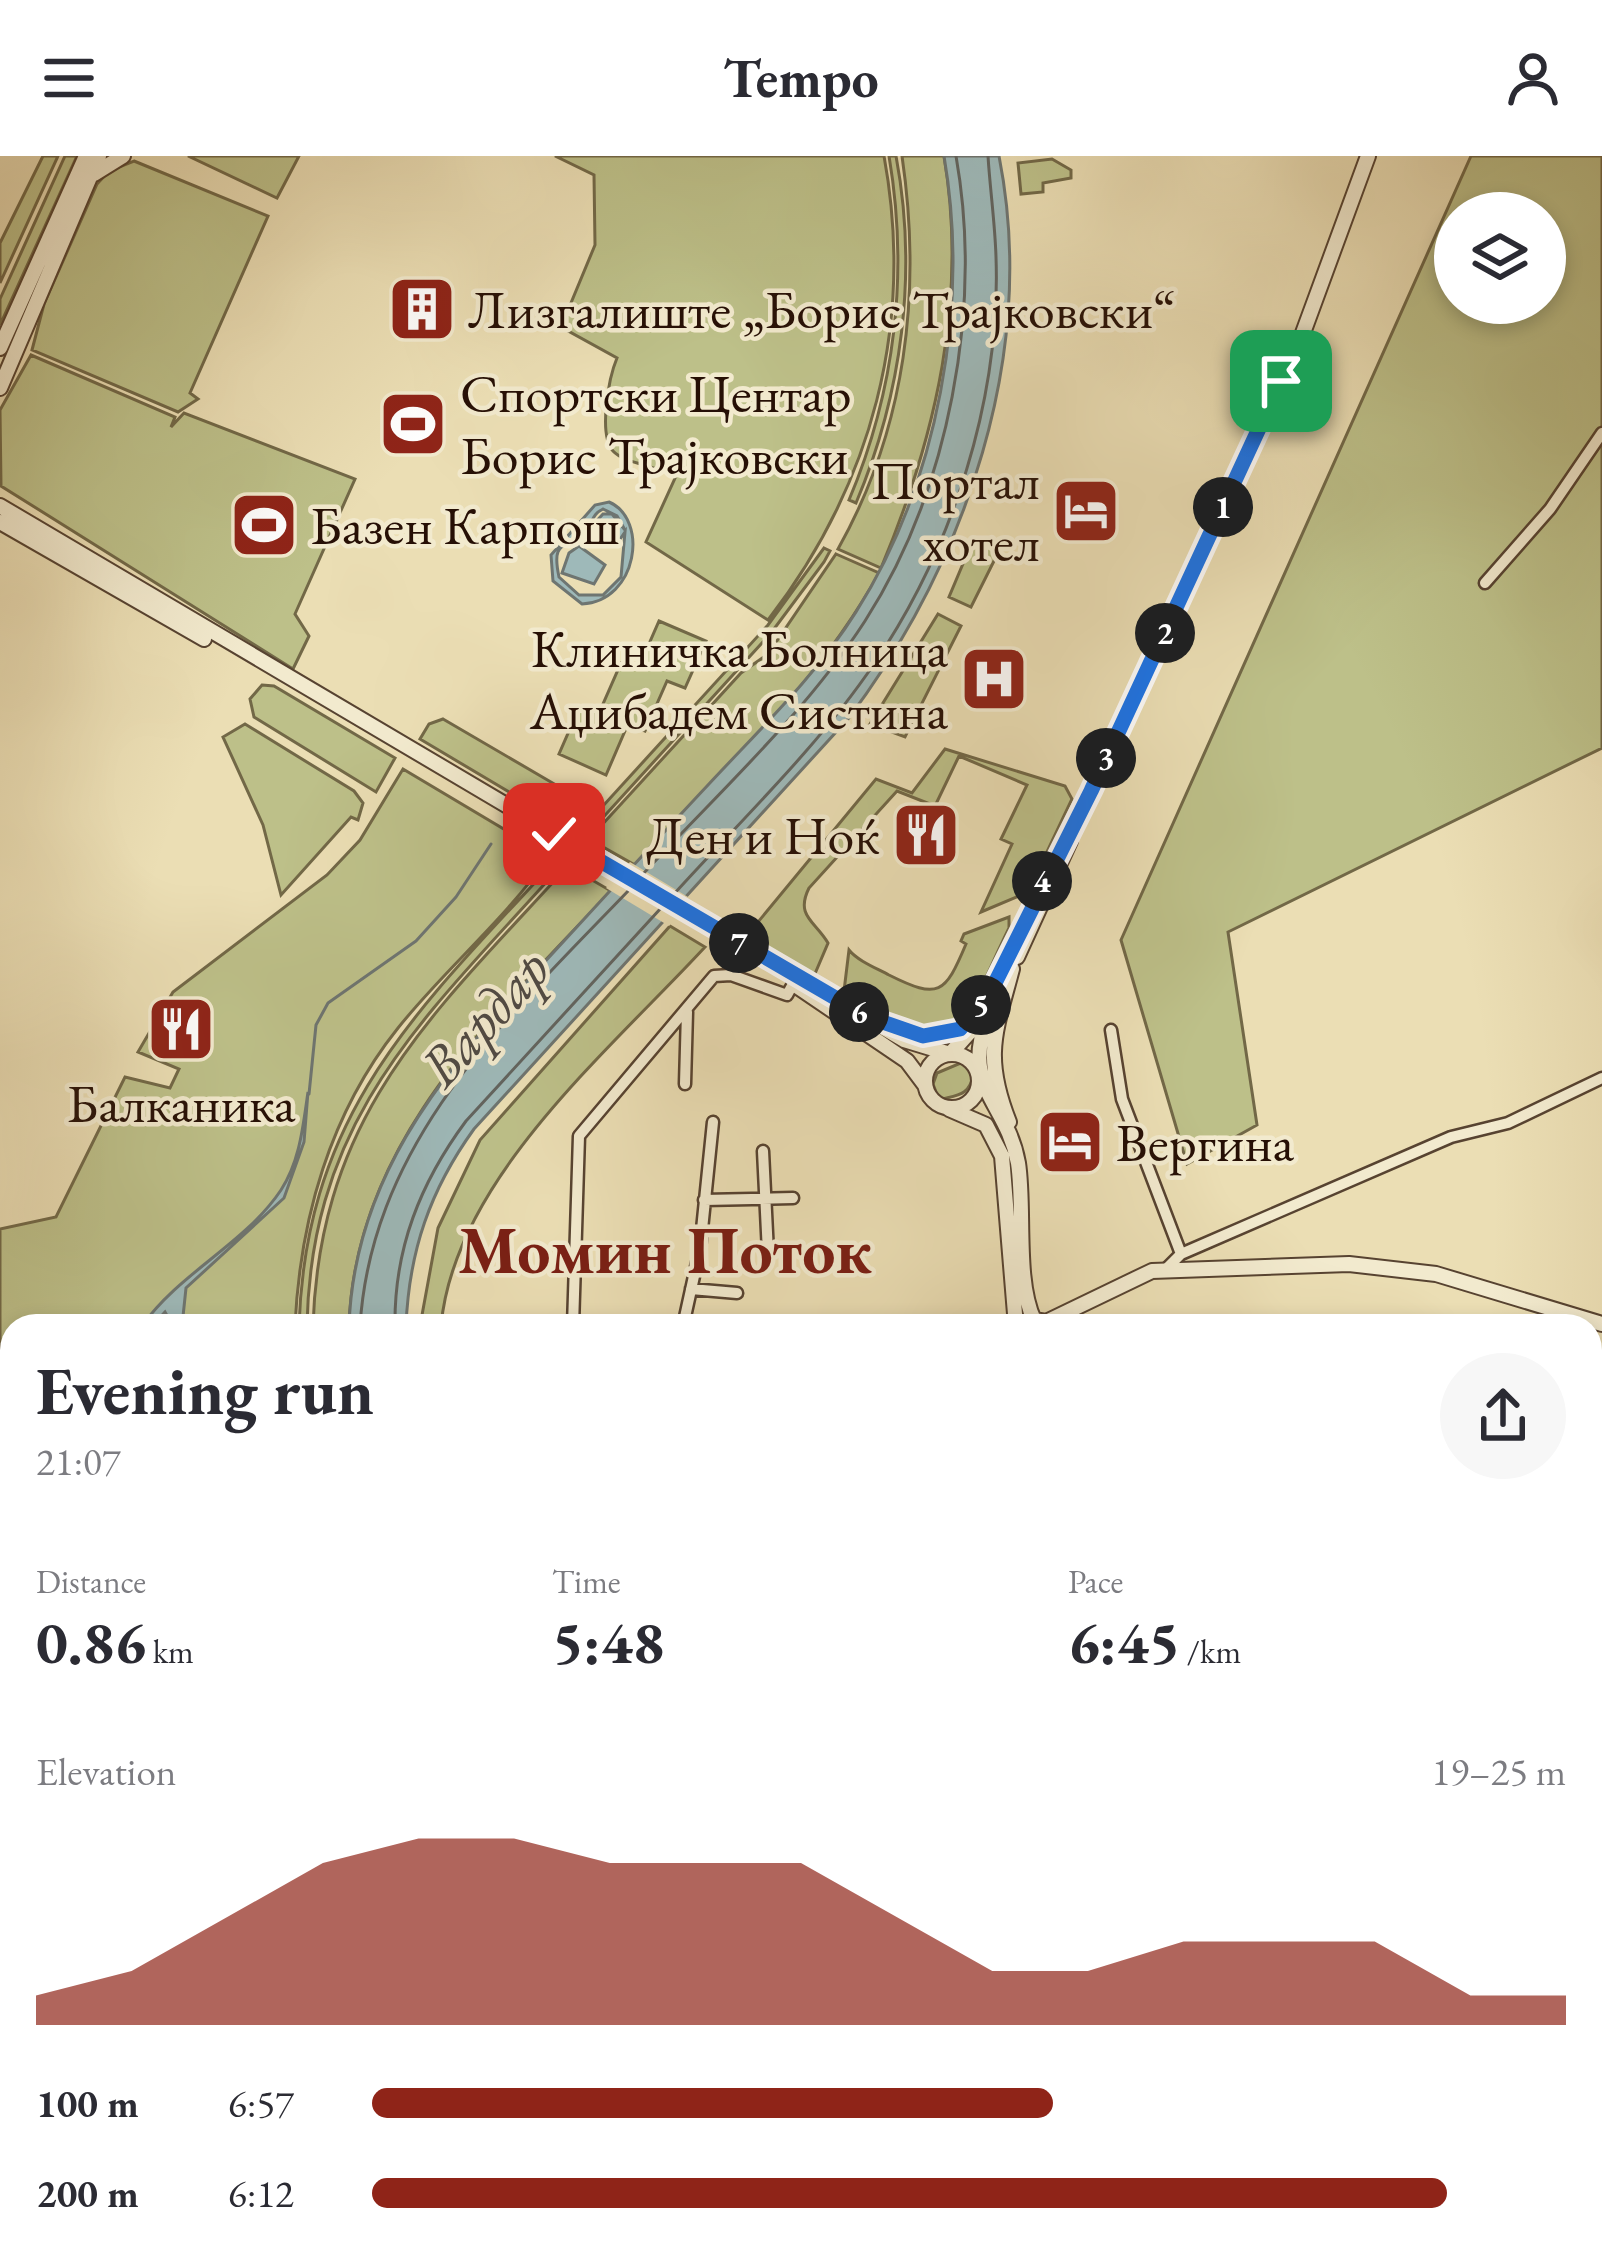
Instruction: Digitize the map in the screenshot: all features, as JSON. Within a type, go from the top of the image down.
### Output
[{"type":"street","points":[[0,348],[86,156]]},
{"type":"street","points":[[0,388],[100,156]]},
{"type":"street","points":[[87,182],[123,156]]},
{"type":"street","points":[[925,1085],[931,1065],[968,1037],[1073,827],[1304,333],[1368,156]]},
{"type":"street","points":[[1484,583],[1550,509],[1602,434]]},
{"type":"street","points":[[1,510],[732,944],[919,1048],[972,1061],[1016,1156]]},
{"type":"street","points":[[949,1108],[970,1100],[979,1078],[980,1038],[1054,885],[1073,827]]},
{"type":"street","points":[[732,944],[907,1061],[932,1101],[986,1125],[1002,1156],[1015,1314]]},
{"type":"street","points":[[1012,969],[994,1024],[991,1056],[1016,1156],[1033,1314]]},
{"type":"street","points":[[574,1314],[578,1136],[714,976],[722,974],[787,995],[793,984]]},
{"type":"street","points":[[868,1017],[919,1036],[947,1035],[965,1025],[992,989]]},
{"type":"street","points":[[686,1084],[687,1012]]},
{"type":"street","points":[[1111,1030],[1128,1116],[1181,1254]]},
{"type":"street","points":[[1166,1269],[1181,1254],[1451,1137],[1508,1123],[1602,1078]]},
{"type":"street","points":[[686,1314],[713,1122]]},
{"type":"street","points":[[763,1151],[770,1199],[769,1253]]},
{"type":"street","points":[[704,1200],[793,1198]]},
{"type":"street","points":[[1061,1314],[1126,1280],[1166,1269],[1349,1264],[1420,1271],[1568,1314]]},
{"type":"street","points":[[691,1289],[736,1293]]},
{"type":"green space","points":[[43,156],[58,156],[0,283],[0,243]]},
{"type":"green space","points":[[65,156],[77,156],[0,325],[0,299]]},
{"type":"green space","points":[[188,156],[299,156],[277,198]]},
{"type":"green space","points":[[555,156],[884,156],[894,281],[877,401],[834,514],[768,620],[646,542],[686,454],[657,469],[622,457],[609,443],[606,405],[617,358],[561,327],[595,245],[594,175]]},
{"type":"green space","points":[[889,156],[896,156],[906,244],[902,332],[885,419],[856,503],[849,500],[877,417],[894,331],[898,244]]},
{"type":"green space","points":[[902,156],[944,156],[952,262],[942,366],[931,418],[881,568],[838,549],[880,456],[903,358],[910,258]]},
{"type":"green space","points":[[1471,156],[1602,156],[1602,748],[1228,932],[1257,1125],[1187,1164],[1121,940],[1434,239],[1434,324],[1566,324],[1566,192],[1455,192]]},
{"type":"green space","points":[[1052,159],[1071,170],[1071,178],[1043,183],[1043,192],[1021,194],[1018,163]]},
{"type":"green space","points":[[134,161],[268,216],[190,393],[198,399],[178,412],[32,350],[44,304],[97,184],[109,171]]},
{"type":"green space","points":[[31,355],[175,417],[171,427],[184,413],[355,479],[295,614],[309,636],[293,669],[1,486],[0,410]]},
{"type":"green space","points":[[973,540],[999,551],[971,607],[949,597]]},
{"type":"green space","points":[[824,548],[830,551],[824,562],[771,633],[598,823],[592,818],[768,625]]},
{"type":"green space","points":[[836,554],[879,573],[798,690],[635,865],[589,839],[741,673],[768,654]]},
{"type":"green space","points":[[938,614],[961,626],[905,737],[870,724]]},
{"type":"green space","points":[[659,621],[706,641],[685,688],[667,681],[645,731],[628,724],[606,775],[559,754],[580,706],[599,713],[621,663],[638,669]]},
{"type":"green space","points":[[262,685],[274,686],[395,758],[376,792],[254,717],[250,699]]},
{"type":"green space","points":[[443,719],[556,785],[561,796],[556,809],[546,814],[420,739],[429,724]]},
{"type":"green space","points":[[245,724],[354,791],[363,803],[358,820],[351,817],[281,895],[263,825],[223,737]]},
{"type":"green space","points":[[945,749],[1065,786],[1072,799],[1028,892],[981,912],[1012,844],[1001,839],[1027,785],[959,756],[935,806],[897,791],[809,888],[805,912],[828,943],[814,976],[744,939],[876,779],[912,793]]},
{"type":"green space","points":[[403,769],[549,856],[398,1028],[354,1095],[312,1207],[296,1314],[0,1314],[0,1229],[56,1217],[125,1077],[170,1088],[179,1069],[138,1052],[173,992],[327,875],[360,840]]},
{"type":"green space","points":[[568,866],[611,891],[478,1035],[403,1140],[376,1198],[357,1259],[350,1314],[314,1314],[320,1251],[337,1185],[361,1125],[393,1071],[473,970]]},
{"type":"green space","points":[[543,874],[550,878],[459,979],[382,1078],[352,1131],[329,1189],[313,1253],[308,1314],[300,1314],[306,1253],[321,1188],[344,1129],[409,1025]]},
{"type":"green space","points":[[1009,917],[1009,928],[977,996],[952,1028],[935,1031],[914,1025],[844,991],[849,950],[906,983],[938,988],[959,961],[966,944],[961,941],[964,934]]},
{"type":"green space","points":[[670,926],[705,947],[583,1074],[505,1169],[474,1220],[452,1272],[443,1314],[422,1314],[438,1228],[480,1140]]},
{"type":"green space","points":[[963,1062],[973,1075],[969,1087],[939,1100],[933,1084],[937,1073]]},
{"type":"water","points":[[944,156],[999,156],[1009,231],[1008,305],[999,380],[982,453],[958,524],[927,593],[848,719],[474,1129],[445,1175],[425,1222],[407,1314],[350,1314],[366,1226],[384,1180],[432,1095],[495,1017],[805,680],[856,612],[884,561],[927,450],[940,392],[953,273]]},
{"type":"water","points":[[609,502],[622,511],[630,525],[632,558],[615,589],[601,599],[582,604],[553,581],[551,555],[595,505]],"holes":[[[603,509],[617,516],[625,530],[612,514],[603,514],[590,528],[605,545],[616,545],[625,532],[621,577],[603,595],[579,595],[559,577],[558,551],[585,531]]]},
{"type":"water","points":[[579,546],[605,565],[594,584],[562,573],[569,553]]},
{"type":"water","points":[[308,1092],[304,1142],[284,1198],[186,1288],[183,1314],[151,1314],[266,1209],[287,1179]]},
{"type":"pier","points":[[630,862],[693,900],[669,926],[606,888]]},
{"type":"waterway","points":[[309,1094],[316,1025],[328,1003],[416,941],[456,897],[491,844]]},
{"type":"place","name":"Лизгалиште „Борис Трајковски“","points":[[422,309]]},
{"type":"place","name":"Спортски Центар Борис Трајковски","points":[[413,424]]},
{"type":"place","name":"Портал хотел","points":[[1086,511]]},
{"type":"place","name":"Базен Карпош","points":[[264,525]]},
{"type":"place","name":"Клиничка Болница Аџибадем Систина","points":[[994,679]]},
{"type":"place","name":"Ден и Ноќ","points":[[926,835]]},
{"type":"place","name":"Балканика","points":[[181,1029]]},
{"type":"place","name":"Вергина","points":[[1070,1142]]},
{"type":"district","name":"Момин Поток","points":[[665,1250]]},
{"type":"route","points":[[554,834],[868,1017],[923,1036],[960,1029],[992,989],[1091,791],[1281,381]]},
{"type":"water label","name":"Вардар","points":[[484,1017]]}]
